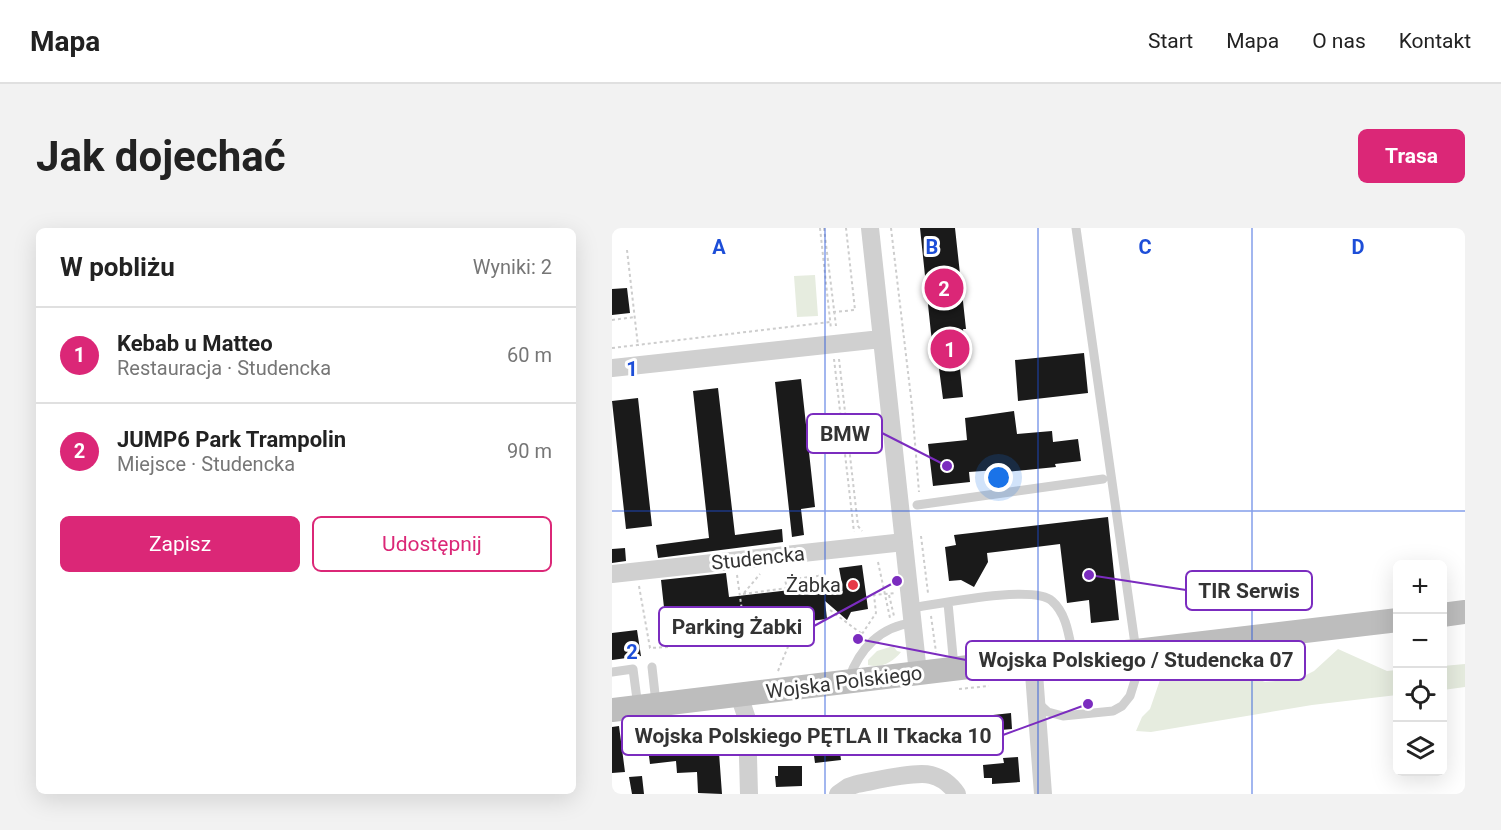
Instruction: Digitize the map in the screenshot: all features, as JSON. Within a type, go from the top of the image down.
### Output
[{"type":"main road","points":[[1447,614],[1465,612]]},
{"type":"main road","name":"Wojska Polskiego","points":[[612,710],[848,681],[941,676],[1033,660],[1136,651],[1393,621]]},
{"type":"street","points":[[870,228],[911,607],[941,676]]},
{"type":"street","points":[[612,368],[881,339]]},
{"type":"street","name":"Studencka","points":[[612,574],[904,542]]},
{"type":"street","points":[[1033,660],[1043,794]]},
{"type":"street","points":[[739,695],[747,719],[749,794]]},
{"type":"street","points":[[838,794],[857,784],[927,774],[942,779],[952,786],[957,794]]},
{"type":"lane","points":[[1036,700],[1048,712],[1064,716],[1113,711],[1122,706],[1130,696],[1135,680],[1136,651],[1076,228]]},
{"type":"lane","points":[[917,505],[1103,479]]},
{"type":"lane","points":[[848,681],[858,658],[874,639],[892,628],[911,607],[1017,593],[1040,594],[1047,597],[1063,616],[1073,656]]},
{"type":"lane","points":[[941,676],[948,603]]},
{"type":"lane","points":[[647,706],[652,667]]},
{"type":"lane","points":[[612,672],[633,669],[647,706]]},
{"type":"path","points":[[822,228],[834,312],[835,344],[858,526],[869,540],[863,547]]},
{"type":"path","points":[[822,228],[830,322],[863,547]]},
{"type":"path","points":[[829,313],[855,310],[846,228]]},
{"type":"path","points":[[891,228],[913,417],[920,496],[917,505],[941,676],[989,686]]},
{"type":"path","points":[[627,250],[638,346]]},
{"type":"path","points":[[612,320],[635,317]]},
{"type":"path","points":[[612,348],[830,322]]},
{"type":"path","points":[[636,572],[650,648],[669,647]]},
{"type":"path","points":[[740,597],[762,573]]},
{"type":"path","points":[[737,575],[745,632]]},
{"type":"path","points":[[743,594],[787,588],[785,580],[826,575]]},
{"type":"path","points":[[858,639],[876,613],[874,595],[911,607]]},
{"type":"path","points":[[830,610],[862,634]]},
{"type":"shaded area","points":[[815,275],[818,316],[797,317],[794,276]]},
{"type":"shaded area","points":[[893,646],[901,652],[894,659],[882,665],[868,665],[868,660],[877,651]]},
{"type":"shaded area","points":[[1338,649],[1387,671],[1393,670],[1393,695],[1312,705],[1151,732],[1136,731],[1142,717],[1150,709],[1160,680],[1195,666],[1231,664],[1245,674],[1265,682],[1298,679],[1314,671]]},
{"type":"shaded area","points":[[1465,664],[1465,687],[1447,689],[1447,666]]},
{"type":"building","points":[[920,228],[955,228],[966,329],[963,329],[966,358],[959,359],[963,397],[943,399],[938,361],[935,362],[931,333]]},
{"type":"building","points":[[627,288],[630,313],[612,315],[612,289]]},
{"type":"building","points":[[1084,353],[1088,393],[1018,401],[1015,360]]},
{"type":"building","points":[[801,379],[815,507],[801,509],[804,535],[792,537],[775,382]]},
{"type":"building","points":[[718,388],[735,535],[782,529],[783,542],[658,558],[656,545],[709,538],[693,391]]},
{"type":"building","points":[[638,398],[652,526],[626,529],[612,401]]},
{"type":"building","points":[[1014,411],[1017,434],[1052,431],[1053,442],[1078,439],[1081,461],[1055,464],[1056,467],[996,473],[996,470],[969,472],[970,482],[933,486],[928,444],[967,440],[965,418]]},
{"type":"building","points":[[1108,517],[1119,620],[1091,623],[1089,600],[1067,603],[1060,544],[987,553],[988,562],[974,587],[961,580],[949,581],[945,547],[956,545],[954,535]]},
{"type":"building","points":[[625,548],[626,561],[612,563],[612,549]]},
{"type":"building","points":[[862,565],[868,609],[851,612],[847,620],[825,601],[827,619],[733,630],[734,637],[668,644],[661,580],[726,573],[729,597],[842,584],[839,568]]},
{"type":"building","points":[[637,630],[641,656],[612,660],[612,633]]},
{"type":"building","points":[[1011,713],[1012,729],[1001,730],[1002,737],[986,739],[984,716]]},
{"type":"building","points":[[895,723],[899,752],[873,756],[870,726]]},
{"type":"building","points":[[619,726],[625,772],[612,773],[612,727]]},
{"type":"building","points":[[837,731],[841,760],[815,763],[811,734]]},
{"type":"building","points":[[676,738],[676,742],[718,739],[722,794],[698,793],[697,772],[677,773],[676,761],[650,764],[647,741]]},
{"type":"building","points":[[1018,757],[1020,782],[992,784],[992,778],[984,778],[983,765],[1004,763],[1003,758]]},
{"type":"building","points":[[778,766],[802,766],[802,786],[776,787],[775,776],[778,776]]},
{"type":"building","points":[[642,776],[644,794],[632,794],[629,777]]},
{"type":"place","name":"JUMP6 Park Trampolin","points":[[944,288]]},
{"type":"place","name":"Kebab u Matteo","points":[[950,349]]},
{"type":"place","name":"BMW","points":[[947,466]]},
{"type":"place","name":"TIR Serwis","points":[[1089,575]]},
{"type":"place","name":"Parking Żabki","points":[[897,581]]},
{"type":"place","name":"Żabka","points":[[853,585]]},
{"type":"place","name":"Wojska Polskiego / Studencka 07","points":[[858,639]]},
{"type":"place","name":"Wojska Polskiego PĘTLA II Tkacka 10","points":[[1088,704]]}]
